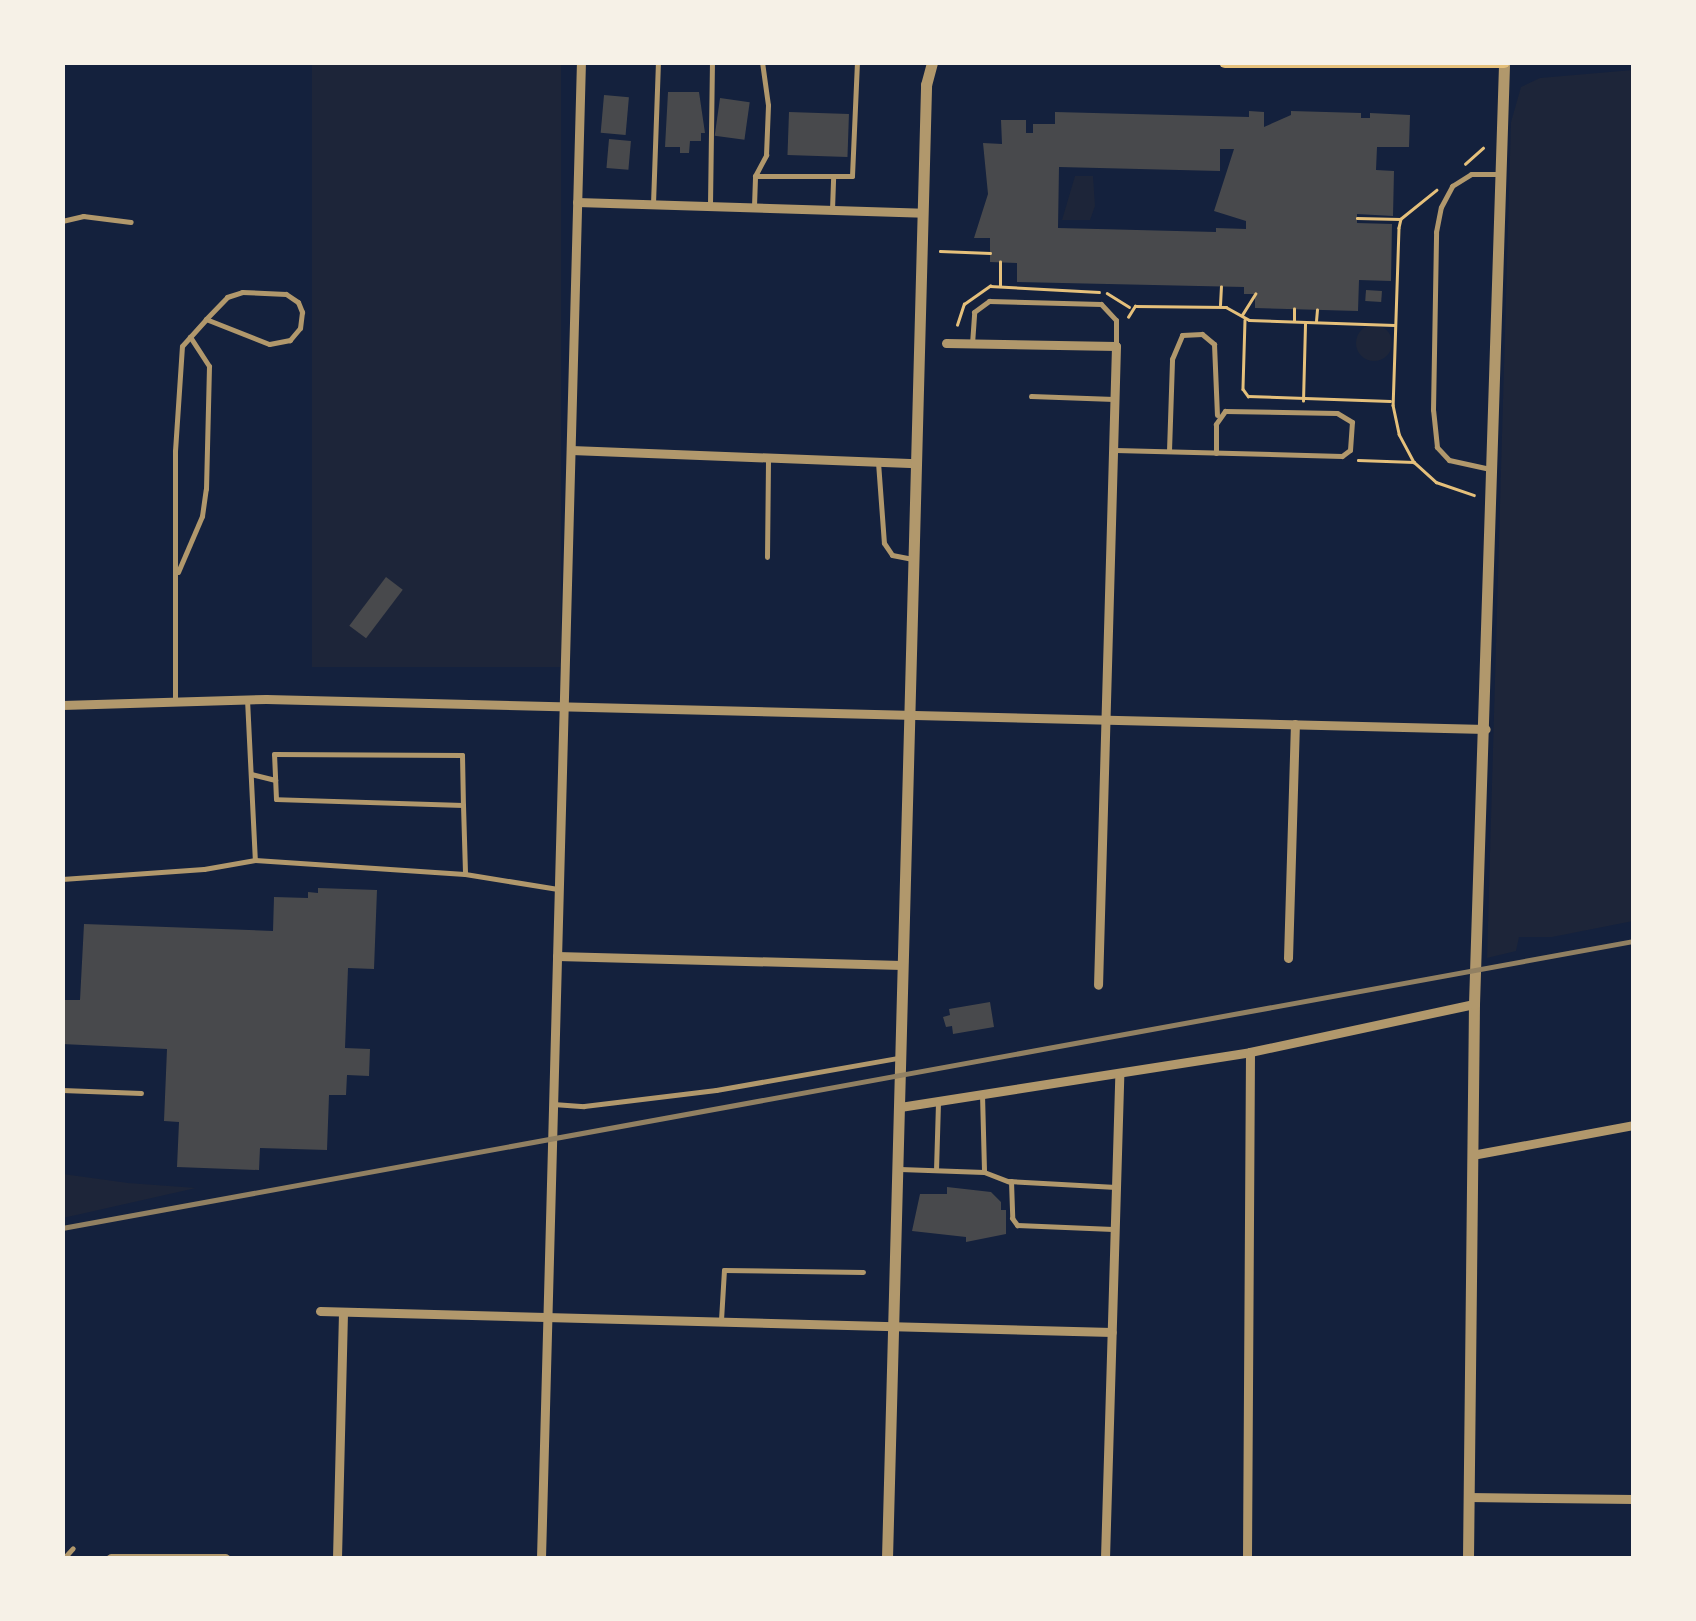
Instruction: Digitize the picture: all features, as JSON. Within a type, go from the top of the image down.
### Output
[{"type":"main road","points":[[1225,62],[1504,62]]},
{"type":"street","points":[[541,1558],[581,62]]},
{"type":"street","points":[[887,1558],[926,85],[932,62]]},
{"type":"street","points":[[1468,1558],[1474,1004],[1486,728],[1504,62]]},
{"type":"street","points":[[577,202],[923,212]]},
{"type":"street","points":[[946,343],[1116,346],[1098,985]]},
{"type":"street","points":[[570,450],[916,463]]},
{"type":"street","points":[[62,704],[248,699],[1486,728]]},
{"type":"street","points":[[1288,958],[1294,724]]},
{"type":"street","points":[[556,956],[902,964]]},
{"type":"street","points":[[900,1107],[1250,1052],[1474,1004]]},
{"type":"street","points":[[1246,1558],[1250,1052]]},
{"type":"street","points":[[1105,1558],[1119,1074]]},
{"type":"street","points":[[1472,1154],[1634,1125]]},
{"type":"street","points":[[320,1311],[1112,1332]]},
{"type":"street","points":[[337,1558],[343,1313]]},
{"type":"street","points":[[1468,1497],[1634,1500]]},
{"type":"street","points":[[111,1558],[225,1558]]},
{"type":"lane","points":[[653,204],[658,62]]},
{"type":"lane","points":[[710,206],[712,62]]},
{"type":"lane","points":[[754,208],[754,176],[766,155],[768,106],[762,62]]},
{"type":"lane","points":[[754,176],[848,178],[856,164],[858,62]]},
{"type":"lane","points":[[1493,470],[1455,462],[1437,448],[1433,410],[1436,232],[1440,207],[1452,186],[1471,174],[1501,174]]},
{"type":"lane","points":[[832,210],[833,178]]},
{"type":"lane","points":[[62,221],[83,216],[131,222]]},
{"type":"lane","points":[[175,699],[182,346],[206,318],[227,298],[242,292],[286,294],[298,302],[302,312],[300,328],[290,340],[269,344],[206,318]]},
{"type":"lane","points":[[972,344],[974,312],[989,300],[1102,304],[1116,320],[1116,346]]},
{"type":"lane","points":[[1169,452],[1172,359],[1182,335],[1202,334],[1214,344],[1216,452]]},
{"type":"lane","points":[[176,576],[205,502],[209,366],[190,336]]},
{"type":"lane","points":[[1031,396],[1117,400]]},
{"type":"lane","points":[[1115,450],[1348,453],[1350,417],[1303,411],[1232,410],[1218,418]]},
{"type":"lane","points":[[766,557],[768,459]]},
{"type":"lane","points":[[878,462],[884,542],[892,554],[914,560]]},
{"type":"lane","points":[[248,699],[256,860]]},
{"type":"lane","points":[[463,805],[276,799],[274,754],[462,755],[465,874]]},
{"type":"lane","points":[[251,774],[275,780]]},
{"type":"lane","points":[[62,879],[204,869],[256,860],[465,874],[558,888]]},
{"type":"lane","points":[[553,1104],[584,1106],[716,1090],[900,1058]]},
{"type":"lane","points":[[62,1090],[141,1093]]},
{"type":"lane","points":[[982,1094],[984,1172]]},
{"type":"lane","points":[[936,1170],[938,1101]]},
{"type":"lane","points":[[897,1169],[984,1172],[1011,1182],[1116,1187]]},
{"type":"lane","points":[[1011,1182],[1012,1218],[1017,1225],[1115,1229]]},
{"type":"lane","points":[[721,1323],[724,1270],[863,1272]]},
{"type":"lane","points":[[64,1558],[73,1548]]},
{"type":"path","points":[[1357,218],[1401,219],[1415,210]]},
{"type":"path","points":[[1401,219],[1393,401],[1399,434],[1414,462],[1436,482],[1474,495]]},
{"type":"path","points":[[940,252],[990,252]]},
{"type":"path","points":[[1000,262],[1000,287]]},
{"type":"path","points":[[1220,307],[1221,287]]},
{"type":"path","points":[[1255,294],[1243,317],[1244,394],[1393,401]]},
{"type":"path","points":[[1128,318],[1135,306],[1220,307],[1243,317],[1396,325]]},
{"type":"path","points":[[1294,310],[1294,322]]},
{"type":"path","points":[[1316,323],[1317,310]]},
{"type":"path","points":[[1303,411],[1305,322]]},
{"type":"path","points":[[1348,453],[1357,460],[1414,462]]},
{"type":"shaded area","points":[[312,63],[561,63],[561,667],[312,667]]},
{"type":"shaded area","points":[[1633,70],[1633,921],[1552,937],[1519,937],[1516,951],[1487,958],[1511,122],[1521,87],[1540,78]]},
{"type":"shaded area","points":[[1075,176],[1093,176],[1095,206],[1090,220],[1062,220]]},
{"type":"shaded area","points":[[1374,325],[1387,330],[1392,343],[1387,356],[1374,361],[1361,356],[1356,343],[1361,330]]},
{"type":"shaded area","points":[[63,1174],[128,1183],[196,1188],[63,1218]]},
{"type":"building","points":[[668,92],[699,92],[705,133],[701,133],[701,141],[690,141],[689,153],[680,153],[680,147],[665,147]]},
{"type":"building","points":[[604,95],[629,97],[626,135],[601,133]]},
{"type":"building","points":[[720,98],[750,102],[744,140],[715,136]]},
{"type":"building","points":[[1249,111],[1264,112],[1264,127],[1291,115],[1291,111],[1361,113],[1361,118],[1370,118],[1370,113],[1410,115],[1409,147],[1377,147],[1376,170],[1394,171],[1393,216],[1357,214],[1357,223],[1392,224],[1391,281],[1359,280],[1358,311],[1255,308],[1255,294],[1244,294],[1244,287],[1017,282],[1017,263],[990,262],[990,238],[974,238],[988,194],[983,143],[1002,144],[1001,120],[1026,120],[1026,133],[1033,133],[1033,124],[1055,124],[1055,112],[1249,117]],"holes":[[[1220,149],[1234,149],[1214,211],[1246,221],[1246,229],[1216,228],[1216,232],[1058,228],[1059,167],[1220,171]]]},
{"type":"building","points":[[789,112],[849,114],[847,157],[787,155]]},
{"type":"building","points":[[609,139],[631,141],[628,170],[606,168]]},
{"type":"building","points":[[1366,290],[1382,291],[1381,302],[1365,301]]},
{"type":"building","points":[[386,577],[403,590],[366,638],[349,626]]},
{"type":"building","points":[[318,888],[377,890],[374,969],[348,968],[345,1048],[370,1049],[369,1076],[347,1075],[346,1095],[329,1095],[327,1150],[260,1148],[259,1170],[177,1167],[179,1122],[164,1121],[167,1049],[62,1044],[62,1000],[80,1000],[84,924],[273,931],[274,897],[308,898],[308,892],[318,893]]},
{"type":"building","points":[[990,1002],[994,1027],[953,1034],[952,1026],[946,1027],[943,1017],[950,1015],[949,1009]]},
{"type":"building","points":[[947,1187],[991,1192],[1001,1202],[1001,1210],[1006,1210],[1006,1234],[966,1242],[966,1237],[912,1231],[920,1194],[947,1194]]},
{"type":"railway","points":[[62,1228],[1634,941]]}]
